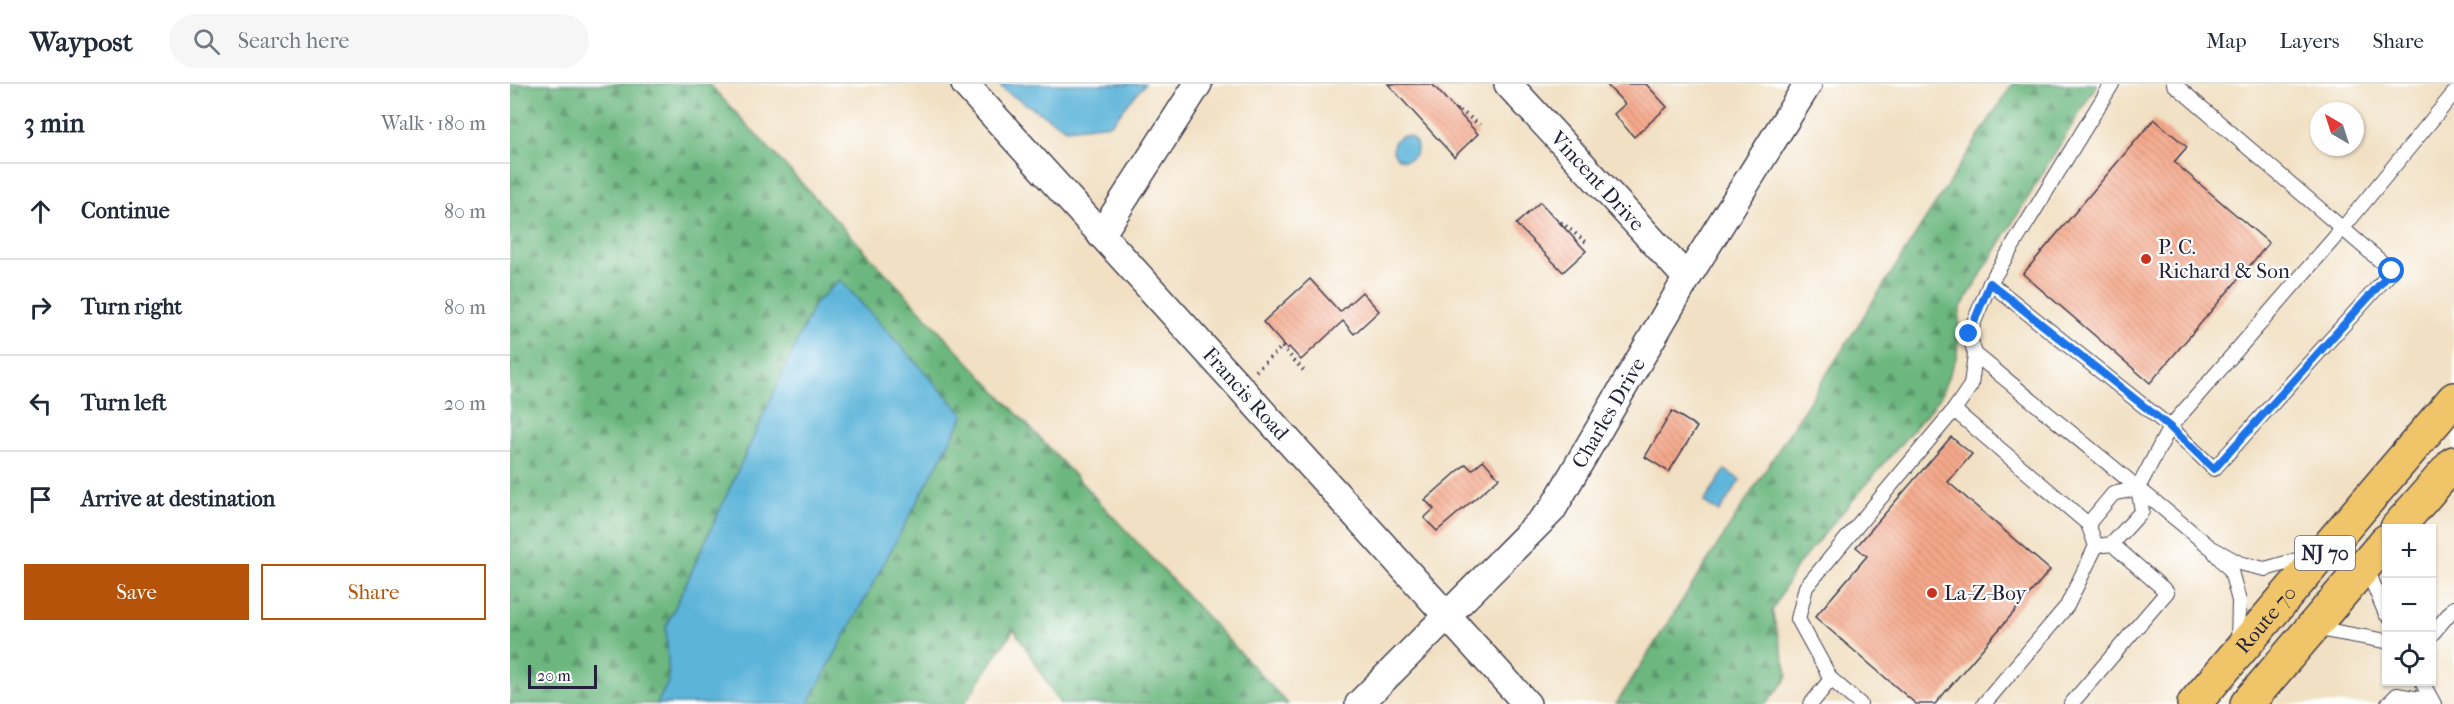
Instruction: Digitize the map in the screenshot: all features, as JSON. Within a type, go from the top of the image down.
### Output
[{"type":"highway","name":"Route 70","points":[[2194,704],[2326,552],[2454,399]]},
{"type":"highway","points":[[2401,524],[2454,463]]},
{"type":"highway","name":"Route 70","points":[[2247,704],[2376,553]]},
{"type":"street","name":"Francis Road","points":[[965,84],[1527,704]]},
{"type":"street","points":[[1101,235],[1198,84]]},
{"type":"street","name":"Vincent Drive","points":[[1508,84],[1687,278]]},
{"type":"street","name":"Charles Drive","points":[[1359,704],[1552,510],[1687,278],[1808,84]]},
{"type":"lane","points":[[1860,704],[1831,679],[1798,619],[1806,587],[1954,410],[1971,385],[1975,354],[1969,334],[1990,283],[2112,84]]},
{"type":"lane","points":[[1990,283],[2170,427],[2214,469],[2392,271],[2174,84]]},
{"type":"lane","points":[[2096,546],[2112,544],[2142,511],[2138,488],[2170,427],[2343,228],[2454,93]]},
{"type":"lane","points":[[1975,354],[2210,547],[2231,571],[2239,601],[2238,653]]},
{"type":"lane","points":[[1954,410],[2088,524],[2096,546],[2067,606],[1984,704]]},
{"type":"lane","points":[[2088,524],[2113,494],[2138,488]]},
{"type":"lane","points":[[2071,704],[2167,592],[2112,544]]},
{"type":"lane","points":[[2210,547],[2240,563],[2265,569],[2326,552]]},
{"type":"lane","points":[[2376,553],[2382,590]]},
{"type":"lane","points":[[2434,632],[2451,617]]},
{"type":"lane","points":[[2311,628],[2382,640]]},
{"type":"lane","points":[[1811,704],[1831,679]]},
{"type":"lane","points":[[2424,686],[2433,703]]},
{"type":"lane","points":[[2393,699],[2433,703]]},
{"type":"path","points":[[1456,110],[1457,108],[1480,125]]},
{"type":"path","points":[[1561,224],[1586,242]]},
{"type":"path","points":[[1239,386],[1283,346],[1304,371]]},
{"type":"green space","points":[[510,84],[709,84],[1288,704],[1060,704],[1014,629],[964,704],[808,704],[963,416],[840,280],[815,303],[666,627],[669,680],[657,704],[510,704]]},
{"type":"green space","points":[[2012,84],[2097,84],[1960,309],[1957,356],[1939,399],[1796,567],[1772,611],[1788,677],[1766,704],[1616,704]]},
{"type":"water","points":[[999,84],[1145,84],[1111,124],[1066,129],[1005,91]]},
{"type":"water","points":[[1405,136],[1414,139],[1417,148],[1414,157],[1405,160],[1396,157],[1393,148],[1396,139]]},
{"type":"water","points":[[840,280],[964,415],[808,704],[657,704],[669,680],[666,627],[815,303]]},
{"type":"water","points":[[1725,470],[1740,480],[1719,512],[1704,502]]},
{"type":"building","points":[[1388,84],[1432,84],[1478,134],[1454,157]]},
{"type":"building","points":[[1606,84],[1646,84],[1667,107],[1634,137],[1614,114],[1625,104]]},
{"type":"building","name":"P. C. Richard & Son","points":[[2154,119],[2187,147],[2174,162],[2269,243],[2150,383],[2023,274]]},
{"type":"building","points":[[1540,202],[1586,251],[1563,272],[1516,224]]},
{"type":"building","points":[[1310,279],[1340,312],[1362,292],[1379,311],[1354,334],[1343,321],[1301,360],[1289,347],[1287,349],[1263,322]]},
{"type":"building","points":[[1672,411],[1697,427],[1669,472],[1645,457]]},
{"type":"building","name":"La-Z-Boy","points":[[1951,437],[1972,454],[1948,482],[2050,570],[1935,704],[1916,704],[1815,617],[1867,556],[1856,547]]},
{"type":"building","points":[[1483,460],[1499,478],[1437,531],[1424,518],[1434,509],[1425,500],[1466,464],[1472,470]]},
{"type":"place","name":"P. C. Richard & Son","points":[[2146,259]]},
{"type":"place","name":"La-Z-Boy","points":[[1932,593]]},
{"type":"route","points":[[1969,334],[1990,283],[2170,427],[2214,469],[2392,271]]}]
